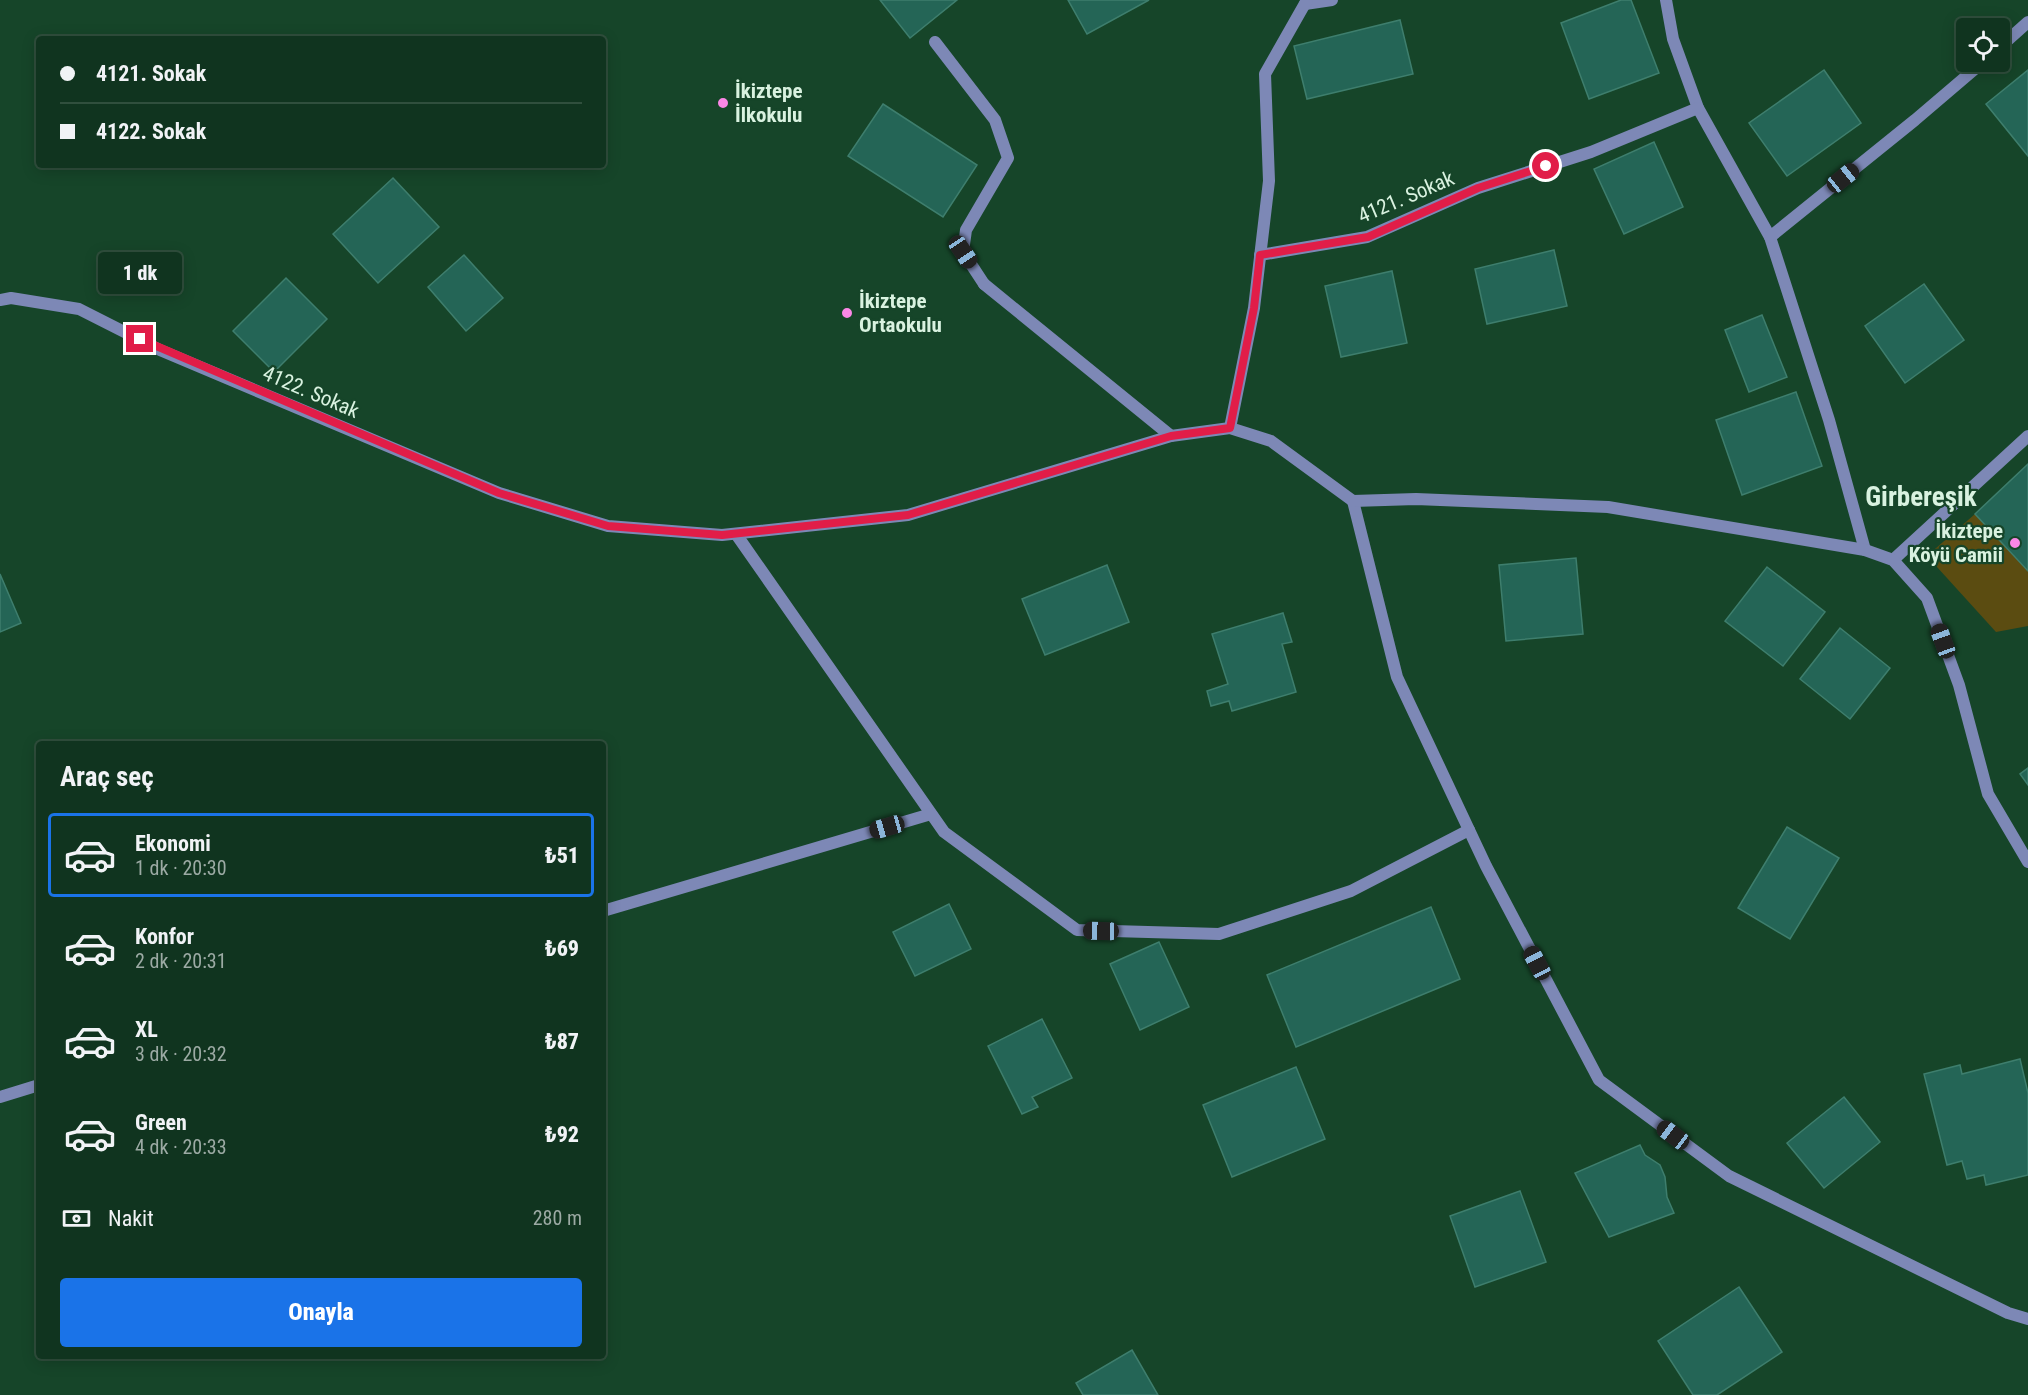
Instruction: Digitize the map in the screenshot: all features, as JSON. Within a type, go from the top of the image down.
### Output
[{"type":"street","points":[[1332,0],[1306,2],[1265,74],[1269,181],[1254,308],[1230,428],[1271,441],[1353,501],[1416,498],[1608,507],[1864,550],[1893,560],[1927,598],[1959,685],[1988,794],[2028,862]]},
{"type":"street","points":[[1666,0],[1673,39],[1698,108],[1770,237],[1829,420],[1864,550]]},
{"type":"street","points":[[2010,38],[2028,22]]},
{"type":"street","points":[[935,42],[995,120],[1008,158],[966,230],[963,252],[984,284],[1171,436]]},
{"type":"street","points":[[1770,237],[1971,72]]},
{"type":"street","name":"4121. Sokak","points":[[1260,255],[1368,237],[1478,188],[1591,152],[1698,108]]},
{"type":"street","name":"4122. Sokak","points":[[0,300],[11,298],[79,309],[160,350],[499,493],[608,526],[722,535],[908,515],[1171,436],[1230,428]]},
{"type":"street","points":[[1893,560],[2028,436]]},
{"type":"street","points":[[1353,501],[1397,677],[1486,866],[1599,1080],[1729,1176],[2008,1313],[2028,1319]]},
{"type":"street","points":[[736,534],[944,832],[1077,930],[1219,934],[1352,891],[1469,830]]},
{"type":"street","points":[[606,910],[931,814]]},
{"type":"street","points":[[0,1097],[36,1086]]},
{"type":"shaded area","points":[[1975,514],[2028,571],[2028,626],[1996,632],[1927,556]]},
{"type":"building","points":[[880,0],[957,0],[910,38]]},
{"type":"building","points":[[1068,0],[1149,0],[1087,34]]},
{"type":"building","points":[[1621,0],[1631,0],[1659,73],[1589,99],[1561,23]]},
{"type":"building","points":[[1400,20],[1413,74],[1307,99],[1294,46]]},
{"type":"building","points":[[1824,70],[1861,123],[1787,176],[1749,123]]},
{"type":"building","points":[[2028,70],[2028,156],[1986,104]]},
{"type":"building","points":[[883,104],[977,165],[943,217],[848,156]]},
{"type":"building","points":[[1654,142],[1683,207],[1624,234],[1594,169]]},
{"type":"building","points":[[393,178],[439,227],[378,283],[333,234]]},
{"type":"building","points":[[1554,250],[1567,306],[1487,324],[1475,269]]},
{"type":"building","points":[[464,255],[503,298],[466,331],[428,287]]},
{"type":"building","points":[[1392,271],[1407,343],[1341,357],[1325,286]]},
{"type":"building","points":[[286,278],[327,319],[274,372],[233,331]]},
{"type":"building","points":[[1924,284],[1964,340],[1905,383],[1865,326]]},
{"type":"building","points":[[1762,315],[1787,377],[1749,392],[1725,330]]},
{"type":"building","points":[[1796,392],[1822,466],[1742,495],[1716,420]]},
{"type":"building","name":"İkiztepe Köyü Camii","points":[[2028,464],[2028,571],[1975,514]]},
{"type":"building","points":[[1576,558],[1583,634],[1506,641],[1499,565]]},
{"type":"building","points":[[1107,565],[1129,622],[1045,655],[1022,599]]},
{"type":"building","points":[[1767,567],[1825,612],[1783,666],[1725,621]]},
{"type":"building","points":[[0,574],[21,623],[0,632]]},
{"type":"building","points":[[1283,613],[1292,642],[1282,644],[1296,692],[1232,711],[1229,701],[1211,706],[1207,691],[1228,684],[1212,634]]},
{"type":"building","points":[[1840,628],[1890,668],[1850,719],[1800,679]]},
{"type":"building","points":[[2028,768],[2028,785],[2020,774]]},
{"type":"building","points":[[1787,827],[1839,858],[1790,939],[1738,908]]},
{"type":"building","points":[[949,904],[971,949],[915,976],[893,932]]},
{"type":"building","points":[[1431,907],[1460,979],[1296,1047],[1267,975]]},
{"type":"building","points":[[1159,942],[1189,1007],[1140,1030],[1110,964]]},
{"type":"building","points":[[1042,1019],[1072,1078],[1032,1097],[1038,1107],[1022,1114],[988,1046]]},
{"type":"building","points":[[2020,1059],[2028,1093],[2028,1175],[1986,1185],[1984,1175],[1967,1179],[1962,1161],[1947,1165],[1924,1074],[1960,1065],[1962,1074]]},
{"type":"building","points":[[1296,1067],[1325,1139],[1232,1177],[1203,1105]]},
{"type":"building","points":[[1844,1097],[1880,1142],[1824,1188],[1787,1143]]},
{"type":"building","points":[[1640,1145],[1645,1155],[1660,1165],[1665,1177],[1667,1197],[1674,1213],[1609,1237],[1575,1173]]},
{"type":"building","points":[[1520,1191],[1546,1262],[1475,1287],[1450,1216]]},
{"type":"building","points":[[1739,1287],[1782,1352],[1717,1395],[1693,1395],[1658,1341]]},
{"type":"building","points":[[1132,1350],[1158,1395],[1083,1395],[1076,1383]]},
{"type":"place","name":"İkiztepe İlkokulu","points":[[723,103]]},
{"type":"place","name":"İkiztepe Ortaokulu","points":[[847,313]]},
{"type":"place","name":"İkiztepe Köyü Camii","points":[[2015,543]]},
{"type":"district","name":"Girbereşik","points":[[1921,497]]},
{"type":"route","points":[[140,339],[160,350],[499,493],[608,526],[722,535],[908,515],[1171,436],[1230,428],[1254,308],[1260,255],[1368,237],[1478,188],[1546,166]]}]
